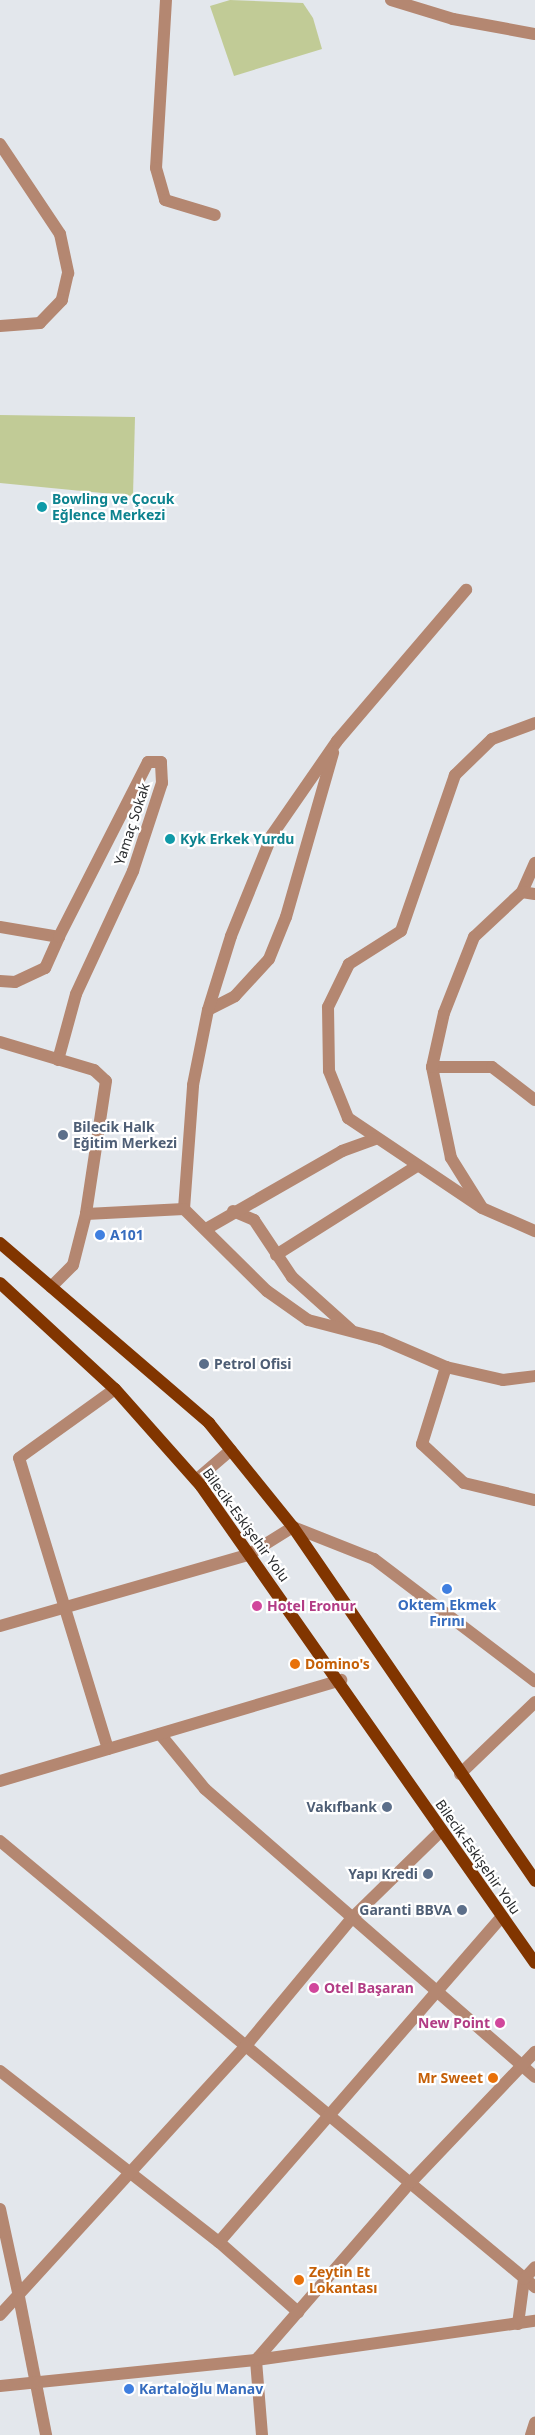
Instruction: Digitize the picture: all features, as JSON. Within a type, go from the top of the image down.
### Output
[{"type":"main road","points":[[0,1243],[209,1423],[293,1526],[460,1774],[535,1881]]},
{"type":"main road","name":"Bilecik-Eskişehir Yolu","points":[[0,1283],[115,1389],[196,1480],[248,1555],[341,1680],[440,1831],[535,1963]]},
{"type":"street","points":[[166,0],[156,168],[165,200],[215,215]]},
{"type":"street","points":[[391,0],[453,19],[535,34]]},
{"type":"street","points":[[0,144],[60,234],[68,273],[62,300],[40,323],[0,326]]},
{"type":"street","points":[[184,1209],[193,1085],[208,1010],[231,936],[272,834],[337,741],[466,590]]},
{"type":"street","points":[[535,723],[492,739],[455,775],[401,931],[349,964],[328,1006],[329,1070],[348,1118],[415,1167],[482,1208],[535,1231]]},
{"type":"street","points":[[208,1010],[235,996],[269,959],[286,918],[337,741]]},
{"type":"street","name":"Yamaç Sokak","points":[[58,1060],[76,994],[133,871],[162,783],[161,762],[148,762],[59,937]]},
{"type":"street","points":[[482,1208],[451,1158],[432,1066],[444,1013],[474,936],[529,893],[535,862]]},
{"type":"street","points":[[0,927],[59,937],[45,968],[15,982],[0,981]]},
{"type":"street","points":[[0,1042],[94,1070],[106,1081],[86,1214],[73,1266],[51,1287]]},
{"type":"street","points":[[432,1066],[492,1067],[535,1100]]},
{"type":"street","points":[[206,1228],[342,1151],[375,1139]]},
{"type":"street","points":[[276,1255],[415,1167]]},
{"type":"street","points":[[86,1214],[184,1209],[206,1228],[267,1291],[308,1320],[351,1330],[446,1367],[504,1380],[535,1376]]},
{"type":"street","points":[[233,1211],[254,1220],[269,1237],[276,1255],[292,1277],[351,1330]]},
{"type":"street","points":[[446,1367],[422,1444],[464,1483],[535,1500]]},
{"type":"street","points":[[108,1749],[63,1609],[19,1458],[115,1389]]},
{"type":"street","points":[[196,1480],[231,1450]]},
{"type":"street","points":[[0,1626],[248,1555],[293,1526],[374,1559],[534,1679]]},
{"type":"street","points":[[0,1781],[341,1680]]},
{"type":"street","points":[[460,1774],[535,1702]]},
{"type":"street","points":[[160,1734],[205,1789],[351,1920],[535,2077]]},
{"type":"street","points":[[0,2315],[18,2292],[133,2172],[244,2048],[351,1920],[440,1831]]},
{"type":"street","points":[[0,1841],[244,2048],[412,2182],[535,2287]]},
{"type":"street","points":[[219,2242],[502,1917]]},
{"type":"street","points":[[262,2435],[256,2360],[412,2182],[535,2052]]},
{"type":"street","points":[[0,2071],[133,2172],[219,2242],[298,2312]]},
{"type":"street","points":[[0,2208],[18,2292],[34,2386],[46,2435]]},
{"type":"street","points":[[518,2324],[524,2279],[535,2267]]},
{"type":"street","points":[[0,2386],[34,2386],[256,2360],[535,2321]]},
{"type":"street","points":[[531,2435],[535,2423]]},
{"type":"green space","points":[[230,0],[303,3],[313,18],[322,49],[234,76],[210,6]]},
{"type":"green space","points":[[0,415],[135,417],[133,496],[0,483]]},
{"type":"place","name":"Bowling ve Çocuk Eğlence Merkezi","points":[[42,507]]},
{"type":"place","name":"Kyk Erkek Yurdu","points":[[170,839]]},
{"type":"place","name":"Bilecik Halk Eğitim Merkezi","points":[[63,1135]]},
{"type":"place","name":"A101","points":[[100,1235]]},
{"type":"place","name":"Petrol Ofisi","points":[[204,1364]]},
{"type":"place","name":"Oktem Ekmek Fırını","points":[[447,1589]]},
{"type":"place","name":"Hotel Eronur","points":[[257,1606]]},
{"type":"place","name":"Domino's","points":[[295,1664]]},
{"type":"place","name":"Vakıfbank","points":[[387,1807]]},
{"type":"place","name":"Yapı Kredi","points":[[428,1874]]},
{"type":"place","name":"Garanti BBVA","points":[[462,1910]]},
{"type":"place","name":"Otel Başaran","points":[[314,1988]]},
{"type":"place","name":"New Point","points":[[500,2023]]},
{"type":"place","name":"Mr Sweet","points":[[493,2078]]},
{"type":"place","name":"Zeytin Et Lokantası","points":[[299,2280]]},
{"type":"place","name":"Kartaloğlu Manav","points":[[129,2389]]}]
